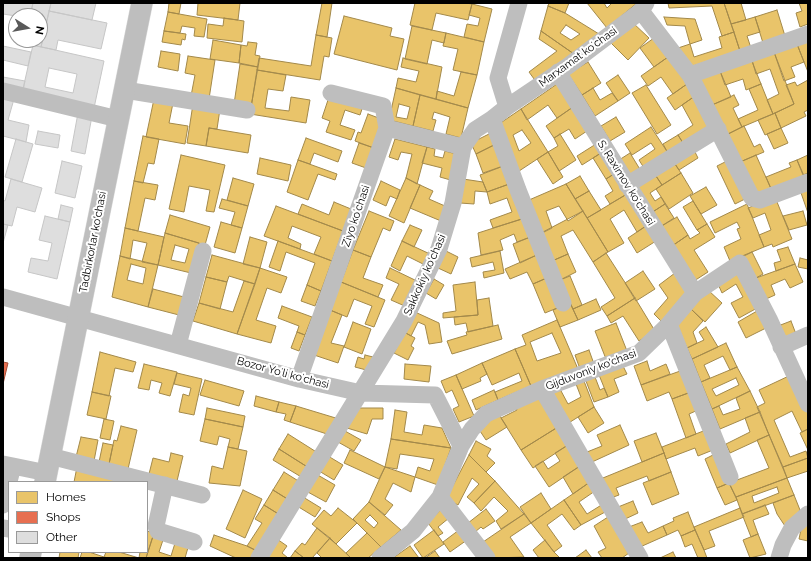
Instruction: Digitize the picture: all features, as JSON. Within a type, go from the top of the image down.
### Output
[{"type":"main road","name":"Tadbirkorlar ko'chasi","points":[[47,470],[142,3]]},
{"type":"street","points":[[507,107],[498,78],[519,3]]},
{"type":"street","points":[[644,7],[690,75],[752,198],[760,200],[808,182]]},
{"type":"street","name":"Marxamat koʻchasi","points":[[507,107],[558,72],[644,7]]},
{"type":"street","points":[[690,75],[808,34]]},
{"type":"street","name":"S. Raximov koʻchasi","points":[[558,72],[695,293]]},
{"type":"street","points":[[125,90],[247,110]]},
{"type":"street","points":[[3,91],[118,119]]},
{"type":"street","points":[[331,93],[383,106],[387,128],[463,146]]},
{"type":"street","name":"Sakkokiy ko'chasi","points":[[259,558],[404,321],[439,249],[453,203],[463,146],[475,130],[507,107]]},
{"type":"street","points":[[492,119],[518,190],[563,303]]},
{"type":"street","name":"Ziyo koʻchasi","points":[[299,378],[387,128]]},
{"type":"street","points":[[628,185],[718,129]]},
{"type":"street","points":[[178,345],[203,251]]},
{"type":"street","name":"Gijduvoniy ko'chasi","points":[[380,558],[413,531],[440,497],[461,446],[486,414],[542,389],[639,353],[669,324],[695,293],[740,263],[808,404]]},
{"type":"street","name":"Bozor Yoʻli koʻchasi","points":[[3,297],[299,378],[360,393],[435,395],[461,446]]},
{"type":"street","points":[[669,324],[730,477]]},
{"type":"street","points":[[781,347],[808,335]]},
{"type":"street","points":[[542,389],[640,558]]},
{"type":"street","points":[[3,505],[8,465],[134,481]]},
{"type":"street","points":[[148,483],[165,485],[202,495]]},
{"type":"street","points":[[165,485],[156,526],[158,531],[194,542]]},
{"type":"street","points":[[440,497],[487,558]]},
{"type":"street","points":[[779,558],[792,528],[808,514]]},
{"type":"building: Homes","points":[[169,3],[181,3],[179,14],[168,12]]},
{"type":"building: Homes","points":[[198,3],[240,3],[238,20],[197,15]]},
{"type":"building: Homes","points":[[322,3],[332,3],[327,37],[316,35]]},
{"type":"building: Homes","points":[[415,3],[472,4],[468,20],[436,13],[432,30],[410,25]]},
{"type":"building: Homes","points":[[549,3],[569,3],[565,13],[548,6]]},
{"type":"building: Homes","points":[[587,3],[604,3],[607,8],[612,3],[637,3],[607,28]]},
{"type":"building: Homes","points":[[668,3],[724,3],[734,32],[722,36],[712,6],[669,8]]},
{"type":"building: Homes","points":[[724,3],[741,3],[746,20],[731,24]]},
{"type":"building: Homes","points":[[799,3],[808,3],[808,24],[800,27],[796,13],[802,11]]},
{"type":"building: Homes","points":[[472,4],[492,9],[484,42],[464,37],[467,24],[478,26],[480,18],[469,15]]},
{"type":"building: Homes","points":[[548,6],[565,13],[599,34],[574,54],[541,31]],"holes":[[[566,25],[580,34],[571,40],[560,33]]]},
{"type":"building: Homes","points":[[777,10],[785,36],[763,43],[755,17]]},
{"type":"building: Homes","points":[[168,12],[207,19],[204,37],[194,36],[195,28],[182,26],[180,33],[164,31]]},
{"type":"building: Homes","points":[[344,16],[392,28],[390,36],[404,39],[397,70],[334,54]]},
{"type":"building: Homes","points":[[664,17],[695,19],[702,40],[690,44],[685,26],[667,25]]},
{"type":"building: Homes","points":[[755,17],[760,32],[747,36],[751,48],[740,51],[731,24]]},
{"type":"building: Homes","points":[[224,18],[244,21],[242,42],[207,38],[208,24],[223,26]]},
{"type":"building: Homes","points":[[632,22],[649,38],[628,60],[611,43]]},
{"type":"building: Homes","points":[[412,26],[446,33],[444,43],[432,40],[427,64],[405,59]]},
{"type":"building: Homes","points":[[164,31],[186,34],[185,40],[182,39],[181,45],[162,42]]},
{"type":"building: Homes","points":[[541,31],[574,54],[537,83],[529,72],[557,51],[539,39]]},
{"type":"building: Homes","points":[[734,32],[740,51],[690,67],[678,48],[690,44],[694,57],[722,48],[719,37]]},
{"type":"building: Homes","points":[[446,33],[484,42],[477,75],[453,70],[458,49],[443,46]]},
{"type":"building: Homes","points":[[316,35],[332,38],[329,57],[324,56],[320,80],[257,70],[259,58],[311,66]]},
{"type":"building: Homes","points":[[654,38],[668,57],[654,67],[640,48]]},
{"type":"building: Homes","points":[[213,40],[241,45],[239,63],[210,59]]},
{"type":"building: Homes","points":[[808,40],[808,72],[797,44]]},
{"type":"building: Homes","points":[[248,42],[257,43],[255,55],[260,56],[258,67],[239,63],[241,45],[247,46]]},
{"type":"building: Homes","points":[[797,44],[804,62],[791,67],[795,77],[784,81],[774,52]]},
{"type":"building: Homes","points":[[161,51],[180,54],[178,71],[158,67]]},
{"type":"building: Homes","points":[[774,52],[794,104],[773,114],[767,100],[779,94],[770,69],[756,74],[752,60]]},
{"type":"building: Homes","points":[[188,56],[215,60],[209,99],[191,96],[195,75],[185,73]]},
{"type":"building: Homes","points":[[668,57],[687,84],[673,94],[661,77],[648,86],[641,76]]},
{"type":"building: Homes","points":[[403,58],[442,67],[436,99],[396,88],[398,78],[416,82],[419,71],[401,67]]},
{"type":"building: Homes","points":[[751,59],[761,84],[746,90],[743,79],[725,85],[720,71]]},
{"type":"building: Homes","points":[[588,62],[601,83],[582,95],[568,74]]},
{"type":"building: Homes","points":[[240,64],[258,67],[251,107],[234,104]]},
{"type":"building: Homes","points":[[257,70],[286,75],[283,91],[268,89],[265,108],[289,111],[291,97],[310,100],[306,123],[250,114]]},
{"type":"building: Homes","points":[[720,71],[731,97],[712,105],[700,78]]},
{"type":"building: Homes","points":[[461,72],[477,75],[468,108],[436,99],[437,91],[454,96]]},
{"type":"building: Homes","points":[[618,75],[630,93],[618,101],[606,83]]},
{"type":"building: Homes","points":[[808,80],[808,110],[804,112],[806,116],[781,128],[775,113],[794,104],[786,85],[795,82],[797,86]]},
{"type":"building: Homes","points":[[557,84],[573,107],[557,118],[548,105],[527,120],[521,109]]},
{"type":"building: Homes","points":[[687,84],[695,96],[675,110],[667,98]]},
{"type":"building: Homes","points":[[761,84],[773,114],[742,127],[738,119],[758,110],[749,89]]},
{"type":"building: Homes","points":[[646,85],[671,125],[657,134],[632,93]]},
{"type":"building: Homes","points":[[396,88],[420,95],[413,126],[389,120]],"holes":[[[399,104],[410,107],[407,119],[396,117]]]},
{"type":"building: Homes","points":[[593,88],[600,100],[612,93],[618,101],[595,116],[582,95]]},
{"type":"building: Homes","points":[[420,95],[468,108],[461,138],[446,134],[450,117],[434,112],[432,119],[436,120],[433,131],[413,126]]},
{"type":"building: Homes","points":[[734,95],[739,105],[733,108],[742,127],[728,134],[712,105]]},
{"type":"building: Homes","points":[[695,96],[712,125],[683,143],[678,135],[693,125],[682,105]]},
{"type":"building: Homes","points":[[329,97],[363,106],[360,115],[345,110],[340,125],[355,130],[351,140],[326,132],[330,121],[322,118]]},
{"type":"building: Homes","points":[[154,99],[173,103],[169,123],[188,126],[185,144],[146,137]]},
{"type":"building: Homes","points":[[193,104],[220,109],[217,129],[209,128],[206,146],[187,143]]},
{"type":"building: Homes","points":[[573,107],[587,131],[575,139],[569,129],[554,138],[546,126]]},
{"type":"building: Homes","points":[[521,109],[548,152],[516,173],[499,124]],"holes":[[[522,130],[531,143],[519,151],[513,135]]]},
{"type":"building: Homes","points":[[775,113],[781,128],[765,135],[758,120]]},
{"type":"building: Homes","points":[[368,114],[384,120],[374,148],[355,141],[358,132],[361,133]]},
{"type":"building: Homes","points":[[616,117],[625,132],[610,141],[601,126]]},
{"type":"building: Homes","points":[[744,126],[754,147],[760,144],[764,152],[740,162],[728,134]]},
{"type":"building: Homes","points":[[651,127],[668,153],[644,168],[639,160],[655,149],[651,143],[632,155],[625,144]]},
{"type":"building: Homes","points":[[209,128],[251,135],[248,153],[206,146]]},
{"type":"building: Homes","points":[[781,128],[788,143],[774,149],[767,134]]},
{"type":"building: Homes","points":[[493,132],[498,143],[476,154],[471,143]]},
{"type":"building: Homes","points":[[560,134],[576,160],[559,171],[548,152],[558,146],[554,138]]},
{"type":"building: Homes","points":[[678,135],[683,143],[668,153],[663,144]]},
{"type":"building: Homes","points":[[143,136],[159,139],[154,164],[148,163],[143,183],[134,181]]},
{"type":"building: Homes","points":[[306,138],[342,151],[338,162],[314,153],[310,164],[298,160]]},
{"type":"building: Homes","points":[[395,139],[427,147],[417,184],[406,178],[412,154],[401,152],[398,160],[389,157]]},
{"type":"building: Homes","points":[[359,143],[374,148],[366,168],[352,163]]},
{"type":"building: Homes","points":[[498,143],[506,165],[483,173],[476,154]]},
{"type":"building: Homes","points":[[596,144],[601,153],[582,165],[577,156]]},
{"type":"building: Homes","points":[[427,147],[435,149],[434,156],[443,158],[445,151],[460,155],[454,181],[440,177],[442,168],[422,163]]},
{"type":"building: Homes","points":[[693,148],[698,158],[679,170],[673,161]]},
{"type":"building: Homes","points":[[548,152],[563,177],[553,184],[537,159]]},
{"type":"building: Homes","points":[[601,153],[614,174],[606,179],[593,158]]},
{"type":"building: Homes","points":[[630,153],[641,171],[630,177],[619,160]]},
{"type":"building: Homes","points":[[181,155],[225,165],[214,212],[206,211],[210,190],[189,186],[184,212],[169,209]]},
{"type":"building: Homes","points":[[756,155],[772,191],[755,195],[740,162]]},
{"type":"building: Homes","points":[[808,155],[808,173],[803,175],[797,160]]},
{"type":"building: Homes","points":[[260,158],[291,165],[288,181],[257,174]]},
{"type":"building: Homes","points":[[298,160],[337,174],[335,180],[318,174],[308,200],[287,192]]},
{"type":"building: Homes","points":[[797,160],[805,178],[772,191],[766,177],[791,167],[789,163]]},
{"type":"building: Homes","points":[[673,161],[681,173],[662,185],[654,173]]},
{"type":"building: Homes","points":[[727,161],[745,199],[735,204],[717,166]]},
{"type":"building: Homes","points":[[506,165],[512,183],[487,192],[480,175]]},
{"type":"building: Homes","points":[[654,173],[662,185],[650,193],[655,201],[661,197],[665,204],[651,213],[634,185]]},
{"type":"building: Homes","points":[[681,173],[693,193],[669,209],[656,189]]},
{"type":"building: Homes","points":[[614,174],[627,194],[610,204],[605,196],[613,191],[606,179]]},
{"type":"building: Homes","points":[[580,176],[589,191],[575,199],[566,184]]},
{"type":"building: Homes","points":[[233,178],[254,184],[248,206],[227,200]]},
{"type":"building: Homes","points":[[406,178],[420,185],[404,223],[389,216]]},
{"type":"building: Homes","points":[[463,179],[483,182],[487,192],[475,191],[474,204],[460,203]]},
{"type":"building: Homes","points":[[134,181],[158,185],[155,200],[145,198],[138,231],[125,228]]},
{"type":"building: Homes","points":[[381,181],[400,190],[397,199],[390,196],[386,206],[373,200]]},
{"type":"building: Homes","points":[[512,183],[525,218],[493,228],[490,220],[512,212],[507,198],[490,204],[487,192]]},
{"type":"building: Homes","points":[[566,184],[583,211],[568,221],[559,206],[546,211],[552,228],[542,233],[529,200]]},
{"type":"building: Homes","points":[[420,185],[433,191],[429,199],[445,206],[441,221],[410,208]]},
{"type":"building: Homes","points":[[706,187],[717,205],[701,214],[690,196]]},
{"type":"building: Homes","points":[[808,187],[808,213],[800,190]]},
{"type":"building: Homes","points":[[589,191],[601,210],[587,218],[575,199]]},
{"type":"building: Homes","points":[[627,194],[646,226],[637,232],[624,210],[610,219],[624,243],[608,252],[587,218]]},
{"type":"building: Homes","points":[[775,197],[792,239],[773,247],[772,244],[764,247],[759,235],[771,230],[765,213],[753,218],[748,208]]},
{"type":"building: Homes","points":[[222,199],[248,206],[242,228],[231,225],[235,212],[219,208]]},
{"type":"building: Homes","points":[[693,201],[707,224],[697,230],[683,207]]},
{"type":"building: Homes","points":[[334,202],[351,209],[343,231],[298,214],[302,204],[329,215]]},
{"type":"building: Homes","points":[[665,204],[674,218],[660,227],[651,213]]},
{"type":"building: Homes","points":[[747,204],[764,247],[730,261],[724,247],[741,239],[737,229],[740,228],[737,222],[715,233],[710,222]]},
{"type":"building: Homes","points":[[276,206],[343,231],[332,261],[314,254],[321,237],[292,226],[288,238],[301,244],[300,249],[264,236]]},
{"type":"building: Homes","points":[[369,211],[394,221],[390,231],[383,228],[371,257],[353,250]]},
{"type":"building: Homes","points":[[583,211],[608,252],[593,262],[573,230],[561,236],[568,254],[552,261],[541,233]]},
{"type":"building: Homes","points":[[803,211],[807,225],[789,230],[783,216]]},
{"type":"building: Homes","points":[[170,215],[210,227],[205,245],[165,233]]},
{"type":"building: Homes","points":[[677,217],[688,235],[672,246],[660,227]]},
{"type":"building: Homes","points":[[525,218],[533,236],[517,242],[514,234],[500,240],[503,250],[481,255],[478,233]]},
{"type":"building: Homes","points":[[221,222],[242,228],[235,253],[214,247]]},
{"type":"building: Homes","points":[[707,224],[715,237],[694,250],[708,272],[694,281],[672,246],[688,235],[690,239],[700,233],[697,230]]},
{"type":"building: Homes","points":[[410,225],[422,230],[414,247],[402,241]]},
{"type":"building: Homes","points":[[646,226],[656,241],[637,253],[628,238]]},
{"type":"building: Homes","points":[[125,228],[164,237],[158,265],[142,262],[147,243],[133,240],[130,259],[120,256]]},
{"type":"building: Homes","points":[[165,233],[199,243],[191,273],[158,265]],"holes":[[[175,245],[189,249],[185,263],[171,260]]]},
{"type":"building: Homes","points":[[533,236],[539,254],[520,263],[513,244]]},
{"type":"building: Homes","points":[[250,237],[267,242],[260,268],[243,264]]},
{"type":"building: Homes","points":[[278,241],[332,261],[321,291],[307,285],[315,263],[286,252],[280,271],[269,267]]},
{"type":"building: Homes","points":[[402,241],[430,254],[425,265],[407,256],[400,271],[391,266]]},
{"type":"building: Homes","points":[[788,247],[795,264],[776,271],[774,263],[781,261],[777,250]]},
{"type":"building: Homes","points":[[353,250],[371,257],[363,278],[383,285],[378,297],[341,282]]},
{"type":"building: Homes","points":[[446,251],[458,257],[451,274],[438,268]]},
{"type":"building: Homes","points":[[500,251],[504,273],[484,278],[483,272],[495,270],[493,262],[472,267],[470,258]]},
{"type":"building: Homes","points":[[752,252],[763,274],[756,278],[744,256]]},
{"type":"building: Homes","points":[[606,253],[635,298],[607,316],[601,307],[615,298],[593,262]]},
{"type":"building: Homes","points":[[539,254],[549,277],[533,284],[527,272],[510,279],[505,269]]},
{"type":"building: Homes","points":[[568,254],[576,272],[560,280],[552,261]]},
{"type":"building: Homes","points":[[212,255],[260,268],[255,284],[229,276],[227,282],[206,277]]},
{"type":"building: Homes","points":[[120,256],[158,265],[148,307],[112,297]],"holes":[[[131,264],[146,268],[143,284],[127,280]]]},
{"type":"building: Homes","points":[[800,258],[808,260],[808,269],[798,267]]},
{"type":"building: Homes","points":[[795,264],[803,282],[790,288],[785,279],[771,285],[775,295],[766,299],[756,278]]},
{"type":"building: Homes","points":[[260,268],[287,277],[281,293],[267,288],[256,320],[276,326],[271,343],[237,334]]},
{"type":"building: Homes","points":[[390,268],[419,282],[407,307],[391,300],[399,284],[386,278]]},
{"type":"building: Homes","points":[[739,270],[759,307],[739,318],[731,303],[743,297],[736,284],[722,293],[718,284]]},
{"type":"building: Homes","points":[[643,271],[655,289],[636,301],[625,283]]},
{"type":"building: Homes","points":[[675,273],[689,293],[662,322],[654,314],[668,298],[659,285]]},
{"type":"building: Homes","points":[[570,276],[582,305],[573,309],[560,280]]},
{"type":"building: Homes","points":[[206,277],[227,282],[220,309],[199,303]]},
{"type":"building: Homes","points":[[549,277],[562,306],[545,313],[533,284]]},
{"type":"building: Homes","points":[[434,279],[444,285],[436,299],[426,293]]},
{"type":"building: Homes","points":[[244,281],[255,284],[237,334],[193,321],[199,303],[233,312]]},
{"type":"building: Homes","points":[[341,282],[385,300],[374,327],[365,324],[372,306],[354,299],[347,317],[330,310]]},
{"type":"building: Homes","points":[[475,282],[478,315],[443,318],[443,313],[456,311],[453,285]]},
{"type":"building: Homes","points":[[307,285],[321,291],[315,306],[301,301]]},
{"type":"building: Homes","points":[[153,289],[184,297],[179,315],[148,307]]},
{"type":"building: Homes","points":[[708,290],[722,303],[705,322],[691,309]]},
{"type":"building: Homes","points":[[489,298],[493,326],[468,332],[466,323],[455,325],[454,317],[478,315],[477,300]]},
{"type":"building: Homes","points":[[635,298],[655,331],[639,341],[623,316],[611,323],[607,316]]},
{"type":"building: Homes","points":[[596,299],[601,310],[578,320],[573,309]]},
{"type":"building: Homes","points":[[570,303],[578,320],[560,327],[553,310]]},
{"type":"building: Homes","points":[[282,306],[312,317],[305,335],[297,332],[299,326],[278,318]]},
{"type":"building: Homes","points":[[691,309],[703,321],[693,332],[697,343],[687,348],[676,325]]},
{"type":"building: Homes","points":[[330,310],[342,315],[331,343],[344,346],[338,363],[314,355]]},
{"type":"building: Homes","points":[[757,311],[766,328],[746,338],[738,322]]},
{"type":"building: Homes","points":[[415,312],[439,323],[442,342],[429,344],[425,325],[418,322],[411,336],[404,332]]},
{"type":"building: Homes","points":[[557,320],[578,369],[531,386],[515,349],[526,345],[522,335]],"holes":[[[552,333],[561,353],[537,361],[530,342]]]},
{"type":"building: Homes","points":[[791,321],[796,334],[784,339],[778,326]]},
{"type":"building: Homes","points":[[353,322],[371,329],[362,354],[344,347]]},
{"type":"building: Homes","points":[[616,323],[627,351],[606,359],[595,331]]},
{"type":"building: Homes","points":[[498,325],[502,339],[452,354],[447,341],[467,335],[466,332]]},
{"type":"building: Homes","points":[[706,327],[718,347],[692,359],[687,348],[704,340],[699,332]]},
{"type":"building: Homes","points":[[297,332],[305,335],[299,351],[291,348]]},
{"type":"building: Homes","points":[[404,332],[415,338],[411,346],[414,348],[408,360],[394,353]]},
{"type":"building: Homes","points":[[726,343],[737,367],[730,370],[723,356],[704,365],[710,378],[701,382],[692,359]]},
{"type":"building: Homes","points":[[515,349],[531,386],[498,400],[495,392],[522,381],[519,373],[492,385],[482,363]]},
{"type":"building: Homes","points":[[589,350],[594,364],[580,369],[575,355]]},
{"type":"building: Homes","points":[[100,352],[136,362],[133,372],[115,368],[109,396],[92,392]]},
{"type":"building: Homes","points":[[365,355],[377,358],[370,371],[355,367],[358,357],[364,359]]},
{"type":"building: Homes","points":[[647,361],[650,371],[666,364],[670,374],[641,385],[634,366]]},
{"type":"building: Homes","points":[[482,363],[487,374],[480,378],[481,381],[462,389],[456,375]]},
{"type":"building: Homes","points":[[144,364],[177,372],[170,396],[159,393],[162,383],[151,380],[149,390],[138,388]]},
{"type":"building: Homes","points":[[405,364],[431,366],[429,382],[404,379]]},
{"type":"building: Homes","points":[[623,366],[627,374],[614,379],[619,392],[608,397],[599,375]]},
{"type":"building: Homes","points":[[737,367],[750,391],[712,409],[701,382]],"holes":[[[736,378],[739,385],[716,396],[712,389]]]},
{"type":"building: Homes","points":[[683,370],[691,392],[672,399],[669,392],[647,401],[641,385]]},
{"type":"building: Homes","points":[[177,373],[202,379],[194,415],[179,412],[183,394],[189,396],[191,388],[174,384]]},
{"type":"building: Homes","points":[[456,375],[474,416],[459,422],[453,409],[459,406],[452,390],[446,393],[441,381]]},
{"type":"building: Homes","points":[[791,375],[808,413],[808,429],[802,432],[792,411],[774,420],[790,457],[806,451],[808,458],[783,467],[757,407],[765,403],[759,390]]},
{"type":"building: Homes","points":[[595,377],[600,390],[604,388],[608,397],[594,402],[586,381]]},
{"type":"building: Homes","points":[[205,380],[244,391],[239,406],[200,395]]},
{"type":"building: Homes","points":[[584,381],[594,407],[567,424],[550,392],[560,389],[568,404],[581,397],[576,384]]},
{"type":"building: Homes","points":[[494,390],[498,400],[476,410],[472,400]]},
{"type":"building: Homes","points":[[750,391],[760,412],[720,429],[712,409],[719,406],[723,415],[740,409],[736,398]]},
{"type":"building: Homes","points":[[92,392],[111,396],[106,419],[87,415]]},
{"type":"building: Homes","points":[[691,392],[698,410],[689,414],[696,434],[686,438],[672,399]]},
{"type":"building: Homes","points":[[540,395],[558,427],[521,450],[501,418],[517,410],[515,406]]},
{"type":"building: Homes","points":[[256,396],[279,402],[276,412],[254,406]]},
{"type":"building: Homes","points":[[279,402],[296,406],[290,422],[284,420],[286,414],[276,412]]},
{"type":"building: Homes","points":[[296,406],[339,419],[330,435],[290,422]]},
{"type":"building: Homes","points":[[594,407],[604,423],[588,433],[578,417]]},
{"type":"building: Homes","points":[[207,408],[245,416],[243,427],[205,419]]},
{"type":"building: Homes","points":[[353,408],[383,408],[383,419],[372,419],[367,434],[347,428]]},
{"type":"building: Homes","points":[[395,410],[407,412],[404,432],[422,435],[424,425],[442,428],[451,448],[391,439]]},
{"type":"building: Homes","points":[[760,412],[769,435],[730,453],[726,444],[750,432],[745,418]]},
{"type":"building: Homes","points":[[498,413],[507,427],[486,440],[480,431]]},
{"type":"building: Homes","points":[[104,419],[114,421],[110,440],[100,438]]},
{"type":"building: Homes","points":[[205,419],[243,427],[238,449],[228,447],[230,439],[219,436],[217,445],[200,441]]},
{"type":"building: Homes","points":[[620,425],[629,445],[592,462],[587,452],[602,446],[597,435]]},
{"type":"building: Homes","points":[[121,426],[137,430],[128,469],[109,464],[114,440],[117,441]]},
{"type":"building: Homes","points":[[558,427],[568,445],[533,468],[521,450]]},
{"type":"building: Homes","points":[[808,429],[808,450],[800,433]]},
{"type":"building: Homes","points":[[706,430],[713,450],[698,456],[695,448],[666,459],[662,447]]},
{"type":"building: Homes","points":[[345,431],[361,440],[354,451],[338,442]]},
{"type":"building: Homes","points":[[656,433],[664,453],[642,462],[634,441]]},
{"type":"building: Homes","points":[[288,434],[318,453],[309,468],[279,449]]},
{"type":"building: Homes","points":[[769,435],[787,478],[736,497],[729,483],[769,468],[757,440]]},
{"type":"building: Homes","points":[[81,437],[98,440],[94,461],[76,457]]},
{"type":"building: Homes","points":[[391,439],[451,448],[438,485],[415,477],[418,467],[430,471],[434,459],[400,454],[397,469],[385,467]]},
{"type":"building: Homes","points":[[476,441],[491,449],[487,456],[495,463],[486,472],[469,455]]},
{"type":"building: Homes","points":[[103,443],[113,445],[109,464],[99,462]]},
{"type":"building: Homes","points":[[568,445],[580,466],[549,487],[535,466],[543,461],[548,469],[560,461],[555,453]]},
{"type":"building: Homes","points":[[228,447],[247,451],[240,486],[209,483],[212,466],[223,469]]},
{"type":"building: Homes","points":[[279,449],[309,468],[303,478],[273,460]]},
{"type":"building: Homes","points":[[350,450],[385,467],[379,479],[344,463]]},
{"type":"building: Homes","points":[[171,453],[183,456],[177,481],[149,474],[153,458],[169,462]]},
{"type":"building: Homes","points":[[664,453],[671,472],[649,481],[647,476],[616,488],[619,495],[608,499],[598,480]]},
{"type":"building: Homes","points":[[717,453],[729,483],[717,488],[705,459]]},
{"type":"building: Homes","points":[[469,455],[495,481],[474,503],[467,497],[479,484],[472,478],[458,505],[446,499]]},
{"type":"building: Homes","points":[[328,456],[343,465],[334,480],[319,471]]},
{"type":"building: Homes","points":[[808,458],[808,471],[787,478],[783,467]]},
{"type":"building: Homes","points":[[580,466],[590,482],[573,494],[563,477]]},
{"type":"building: Homes","points":[[77,467],[120,481],[74,481]]},
{"type":"building: Homes","points":[[385,467],[415,477],[411,492],[393,483],[385,499],[393,505],[385,515],[369,502]]},
{"type":"building: Homes","points":[[284,472],[300,482],[289,500],[273,490]]},
{"type":"building: Homes","points":[[671,472],[679,494],[652,505],[643,483]]},
{"type":"building: Homes","points":[[316,474],[335,485],[326,502],[306,491]]},
{"type":"building: Homes","points":[[787,478],[794,495],[742,514],[736,497]],"holes":[[[777,487],[779,493],[754,503],[752,496]]]},
{"type":"building: Homes","points":[[495,481],[524,514],[501,529],[496,521],[508,511],[494,497],[481,511],[474,503]]},
{"type":"building: Homes","points":[[590,482],[595,491],[579,502],[587,514],[603,504],[607,511],[581,525],[564,500]]},
{"type":"building: Homes","points":[[729,483],[737,500],[725,505],[717,488]]},
{"type":"building: Homes","points":[[243,490],[262,499],[245,538],[226,529]]},
{"type":"building: Homes","points":[[273,490],[289,500],[280,515],[264,505]]},
{"type":"building: Homes","points":[[541,493],[551,509],[531,523],[520,507]]},
{"type":"building: Homes","points":[[794,495],[800,510],[785,526],[777,514],[773,503]]},
{"type":"building: Homes","points":[[303,497],[321,508],[315,517],[297,506]]},
{"type":"building: Homes","points":[[564,500],[581,525],[574,530],[562,514],[547,525],[562,546],[554,552],[531,523]]},
{"type":"building: Homes","points":[[633,501],[638,513],[623,520],[618,507]]},
{"type":"building: Homes","points":[[369,502],[401,530],[381,547],[353,519]],"holes":[[[370,515],[378,523],[374,528],[365,520]]]},
{"type":"building: Homes","points":[[264,505],[280,515],[257,551],[247,546],[262,523],[255,519]]},
{"type":"building: Homes","points":[[765,505],[769,514],[753,520],[758,534],[751,537],[742,514]]},
{"type":"building: Homes","points":[[338,508],[357,523],[336,544],[312,524],[324,510],[331,516]]},
{"type":"building: Homes","points":[[442,508],[449,518],[438,527],[443,533],[438,536],[428,523]]},
{"type":"building: Homes","points":[[740,508],[744,517],[709,531],[715,546],[704,550],[694,527]]},
{"type":"building: Homes","points":[[486,509],[495,521],[483,529],[481,527],[475,532],[468,523]]},
{"type":"building: Homes","points":[[688,512],[695,530],[681,536],[678,530],[667,535],[663,526],[674,521],[673,518]]},
{"type":"building: Homes","points":[[524,514],[531,523],[510,537],[524,557],[494,558],[483,542]]},
{"type":"building: Homes","points":[[608,517],[629,553],[622,558],[602,558],[598,552],[606,548],[594,526]]},
{"type":"building: Homes","points":[[803,520],[808,521],[808,541],[799,539]]},
{"type":"building: Homes","points":[[642,522],[648,533],[663,526],[667,535],[640,547],[629,527]]},
{"type":"building: Homes","points":[[317,528],[330,538],[312,558],[304,558],[295,551],[302,543],[305,545]]},
{"type":"building: Homes","points":[[434,530],[444,544],[423,558],[414,545]]},
{"type":"building: Homes","points":[[459,530],[467,540],[450,552],[443,542]]},
{"type":"building: Homes","points":[[695,530],[707,558],[698,558],[692,544],[685,547],[681,536]]},
{"type":"building: Homes","points":[[148,531],[154,533],[148,552]]},
{"type":"building: Homes","points":[[154,533],[164,537],[159,552],[171,556],[176,540],[189,544],[185,558],[146,558]]},
{"type":"building: Homes","points":[[367,533],[381,547],[368,558],[351,558],[346,553]]},
{"type":"building: Homes","points":[[758,534],[766,554],[750,558],[743,540]]},
{"type":"building: Homes","points":[[214,535],[257,551],[253,558],[236,558],[210,546]]},
{"type":"building: Homes","points":[[330,538],[351,558],[322,558],[317,553]]},
{"type":"building: Homes","points":[[277,539],[287,546],[282,553],[288,558],[269,558],[266,556]]},
{"type":"building: Homes","points":[[545,540],[560,558],[539,558],[533,550]]},
{"type":"building: Homes","points":[[410,546],[419,558],[393,558]]},
{"type":"building: Homes","points":[[586,550],[592,558],[575,558]]},
{"type":"building: Homes","points":[[295,551],[304,558],[290,558]]},
{"type":"building: Homes","points":[[435,551],[440,558],[425,558]]},
{"type":"building: Homes","points":[[673,552],[676,558],[660,558]]},
{"type":"building: Homes","points":[[60,553],[79,553],[78,558],[59,558]]},
{"type":"building: Homes","points":[[82,553],[92,553],[104,557],[104,558],[80,558]]},
{"type":"building: Homes","points":[[106,553],[122,553],[139,558],[104,557]]},
{"type":"building: Homes","points":[[140,553],[148,553],[146,558],[139,558]]},
{"type":"building: Shops","points":[[3,362],[8,363],[3,384]]},
{"type":"building: Other","points":[[3,3],[33,3],[32,8],[8,8],[8,15],[3,14]]},
{"type":"building: Other","points":[[33,3],[51,3],[48,16],[48,8],[32,8]]},
{"type":"building: Other","points":[[51,3],[96,3],[92,20],[49,11]]},
{"type":"building: Other","points":[[49,11],[107,23],[101,49],[58,40],[56,50],[46,48],[48,48]]},
{"type":"building: Other","points":[[3,46],[31,52],[28,66],[3,60]]},
{"type":"building: Other","points":[[32,48],[46,48],[104,61],[94,108],[22,93]],"holes":[[[49,68],[77,74],[73,93],[45,87]]]},
{"type":"building: Other","points":[[3,77],[25,81],[23,91],[3,87]]},
{"type":"building: Other","points":[[3,96],[14,99],[8,120],[29,125],[26,142],[3,136]]},
{"type":"building: Other","points":[[78,113],[92,116],[85,154],[71,151]]},
{"type":"building: Other","points":[[38,131],[60,135],[58,148],[35,144]]},
{"type":"building: Other","points":[[16,139],[33,144],[22,182],[5,177]]},
{"type":"building: Other","points":[[62,161],[82,166],[75,198],[55,193]]},
{"type":"building: Other","points":[[11,179],[42,188],[35,212],[17,207],[12,226],[3,224],[3,200],[5,201]]},
{"type":"building: Other","points":[[61,205],[73,208],[70,222],[58,219]]},
{"type":"building: Other","points":[[45,216],[70,222],[57,279],[28,272],[31,258],[48,261],[52,243],[39,240]]},
{"type":"building: Other","points":[[3,224],[8,225],[3,243]]}]
